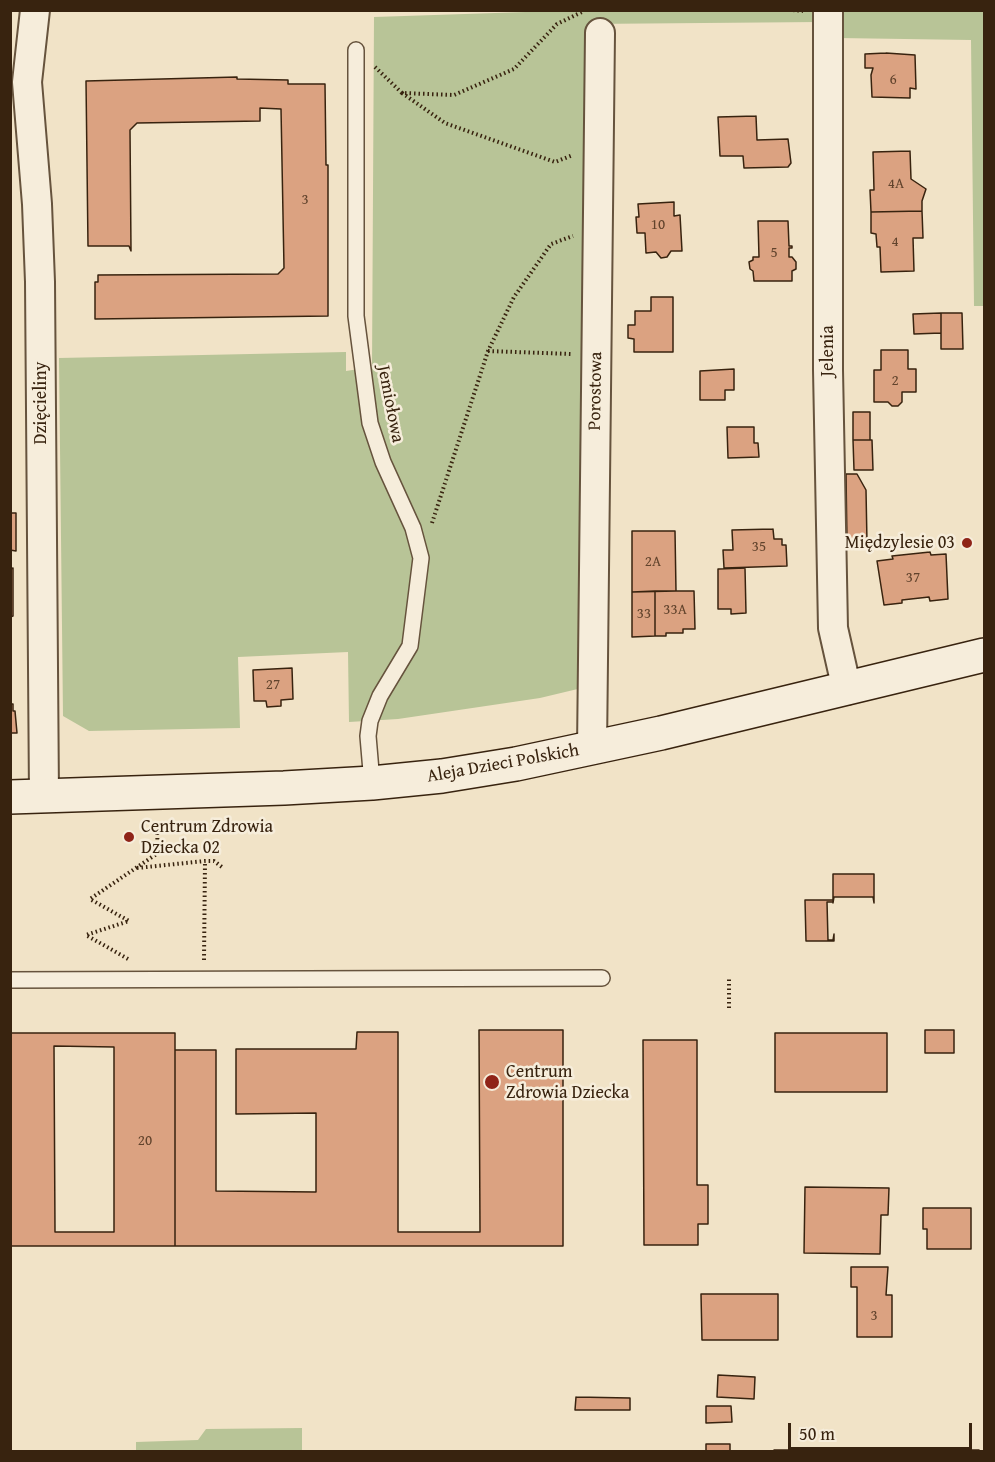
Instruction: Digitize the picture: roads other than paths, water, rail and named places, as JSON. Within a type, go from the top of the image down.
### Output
[{"type":"street","name":"Dzięcieliny","points":[[35,10],[27,82],[37,204],[40,282],[44,796]]},
{"type":"street","name":"Jelenia","points":[[828,10],[828,370],[833,628],[847,690]]},
{"type":"street","name":"Porostowa","points":[[592,748],[599,146],[593,22]]},
{"type":"street","name":"Aleja Dzieci Polskich","points":[[10,797],[284,788],[442,776],[592,748],[984,656]]},
{"type":"lane","name":"Jemiołowa","points":[[356,50],[356,316],[370,423],[383,462],[413,528],[421,558],[410,646],[380,696],[370,721],[368,736],[372,783]]},
{"type":"lane","points":[[10,980],[602,978]]},
{"type":"place","name":"Międzylesie 03","points":[[967,543]]},
{"type":"place","name":"Centrum Zdrowia Dziecka 02","points":[[129,837]]},
{"type":"place","name":"Centrum Zdrowia Dziecka","points":[[492,1082]]}]
